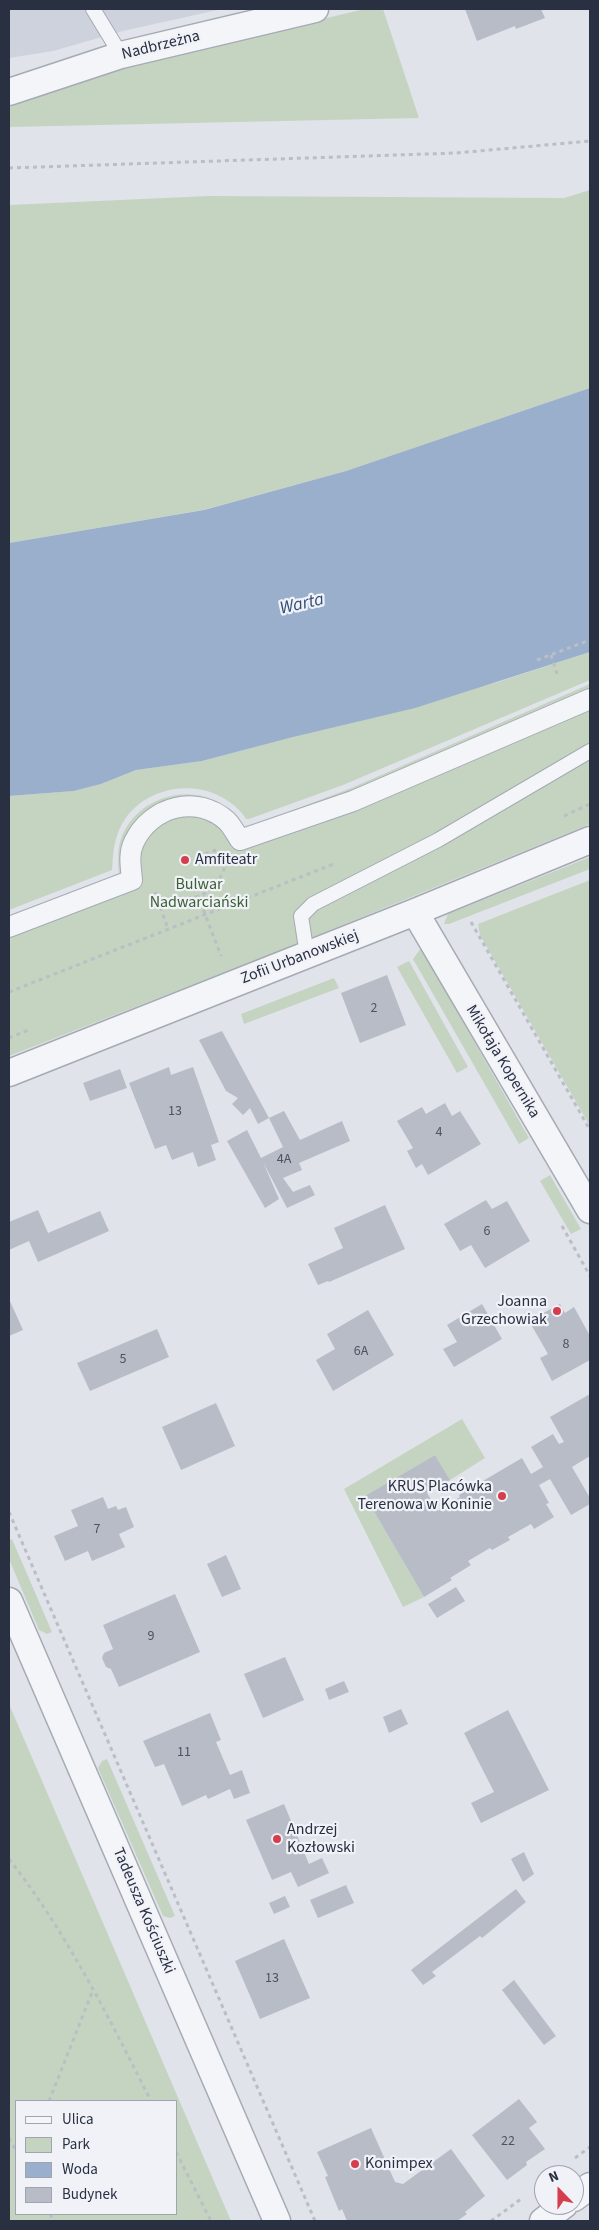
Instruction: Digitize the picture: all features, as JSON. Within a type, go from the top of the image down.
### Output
[{"type":"street","name":"Nadbrzeżna","points":[[9,92],[121,56],[315,9]]},
{"type":"street","points":[[9,927],[132,880],[130,860],[134,842],[150,819],[170,808],[196,806],[214,812],[228,822],[240,840],[353,800],[590,699]]},
{"type":"street","name":"Zofii Urbanowskiej","points":[[9,1072],[308,955],[590,840]]},
{"type":"street","name":"Mikołaja Kopernika","points":[[415,912],[590,1210]]},
{"type":"street","name":"Tadeusza Kościuszki","points":[[9,1601],[277,2221]]},
{"type":"lane","points":[[93,9],[121,56]]},
{"type":"lane","points":[[308,955],[301,916],[313,904],[438,840],[590,751]]},
{"type":"path","points":[[9,168],[456,153],[590,142]]},
{"type":"path","points":[[537,660],[590,640]]},
{"type":"path","points":[[551,655],[557,674]]},
{"type":"path","points":[[205,854],[218,849]]},
{"type":"path","points":[[9,992],[341,861]]},
{"type":"path","points":[[171,897],[186,900],[198,897],[209,891],[218,882],[227,862]]},
{"type":"path","points":[[192,880],[221,956]]},
{"type":"path","points":[[470,922],[590,1130]]},
{"type":"path","points":[[9,1512],[315,2221]]},
{"type":"path","points":[[9,1859],[52,1917],[93,1990],[150,2100]]},
{"type":"path","points":[[49,2100],[93,1990]]},
{"type":"path","points":[[9,2138],[15,2149]]},
{"type":"path","points":[[178,2156],[211,2221]]},
{"type":"shaded area","points":[[9,9],[222,9],[123,31],[53,51],[9,58]]},
{"type":"green space","points":[[364,9],[383,9],[419,118],[9,127],[9,107],[118,69]]},
{"type":"green space","points":[[590,190],[590,388],[346,471],[203,510],[9,543],[9,205],[209,196],[564,198]]},
{"type":"green space","points":[[590,652],[590,680],[343,785],[249,819],[246,819],[230,802],[210,792],[182,788],[154,795],[142,802],[123,822],[115,844],[112,870],[9,910],[9,796],[74,791],[101,784],[136,770],[202,761],[498,682]]},
{"type":"green space","name":"Bulwar Nadwarciański","points":[[590,684],[590,824],[279,951],[9,1056],[9,917],[119,874],[118,860],[122,836],[136,815],[146,807],[168,797],[193,794],[212,799],[232,814],[245,828],[349,789]]},
{"type":"green space","points":[[590,857],[590,869],[449,924],[444,924],[448,914]]},
{"type":"green space","points":[[590,880],[590,1126],[480,935],[478,924]]},
{"type":"green space","points":[[421,948],[529,1138],[519,1144],[413,959]]},
{"type":"green space","points":[[409,961],[468,1067],[457,1073],[397,967]]},
{"type":"green space","points":[[334,978],[339,988],[244,1024],[241,1014]]},
{"type":"green space","points":[[550,1175],[581,1229],[571,1234],[540,1181]]},
{"type":"green space","points":[[462,1419],[485,1458],[450,1480],[435,1455],[365,1496],[424,1597],[403,1607],[344,1489]]},
{"type":"green space","points":[[12,1539],[52,1632],[47,1634],[39,1630],[9,1559],[9,1540]]},
{"type":"green space","points":[[9,1704],[231,2221],[9,2221]]},
{"type":"green space","points":[[107,1759],[175,1916],[170,1918],[163,1916],[98,1768],[102,1761]]},
{"type":"water","name":"Warta","points":[[590,388],[590,652],[415,708],[202,761],[136,770],[101,784],[74,791],[9,796],[9,543],[204,510],[346,471]]},
{"type":"building","points":[[465,9],[541,9],[545,18],[516,29],[515,26],[477,41]]},
{"type":"building","points":[[387,975],[406,1025],[360,1043],[341,993]]},
{"type":"building","points":[[222,1031],[269,1118],[258,1124],[250,1108],[243,1115],[232,1104],[238,1098],[226,1091],[199,1040]]},
{"type":"building","points":[[169,1067],[171,1075],[193,1067],[219,1142],[211,1145],[216,1160],[198,1167],[193,1152],[172,1160],[166,1145],[155,1149],[129,1083]]},
{"type":"building","points":[[120,1069],[127,1088],[90,1101],[83,1083]]},
{"type":"building","points":[[445,1103],[452,1116],[460,1111],[481,1144],[428,1175],[422,1164],[416,1168],[407,1151],[413,1148],[397,1121],[422,1107],[426,1114]]},
{"type":"building","points":[[284,1111],[300,1140],[342,1121],[350,1141],[299,1163],[302,1170],[283,1178],[293,1192],[310,1185],[315,1195],[287,1208],[263,1162],[279,1199],[265,1208],[227,1141],[247,1130],[261,1158],[283,1147],[269,1118]]},
{"type":"building","points":[[486,1200],[492,1209],[507,1201],[530,1241],[485,1268],[471,1245],[460,1251],[444,1224]]},
{"type":"building","points":[[385,1205],[405,1249],[318,1285],[308,1264],[343,1248],[334,1228]]},
{"type":"building","points":[[38,1210],[48,1233],[100,1211],[109,1231],[38,1262],[29,1241],[9,1250],[9,1222]]},
{"type":"building","points":[[9,1299],[23,1330],[9,1336]]},
{"type":"building","points":[[482,1304],[502,1339],[454,1367],[443,1349],[457,1342],[447,1325]]},
{"type":"building","points":[[560,1304],[565,1313],[574,1307],[590,1336],[590,1360],[552,1381],[540,1358],[548,1354],[529,1321]]},
{"type":"building","points":[[368,1310],[394,1355],[333,1391],[316,1360],[335,1349],[327,1334]]},
{"type":"building","points":[[157,1329],[169,1357],[90,1391],[77,1363]]},
{"type":"building","name":"KRUS Placówka Terenowa w Koninie","points":[[590,1394],[590,1456],[572,1467],[590,1498],[590,1504],[571,1515],[550,1479],[539,1485],[549,1503],[546,1504],[554,1517],[534,1529],[531,1524],[508,1537],[510,1540],[492,1550],[490,1548],[468,1561],[471,1565],[450,1578],[452,1580],[424,1597],[365,1496],[435,1455],[450,1480],[427,1493],[438,1511],[460,1497],[459,1495],[522,1458],[531,1474],[543,1467],[531,1447],[553,1434],[559,1444],[564,1442],[550,1417]]},
{"type":"building","points":[[216,1403],[235,1446],[181,1470],[162,1427]]},
{"type":"building","points":[[103,1497],[108,1509],[116,1506],[118,1510],[126,1507],[134,1527],[119,1534],[125,1547],[92,1561],[88,1551],[65,1561],[54,1536],[78,1526],[71,1510]]},
{"type":"building","points":[[226,1555],[241,1589],[222,1597],[207,1564]]},
{"type":"building","points":[[456,1587],[465,1601],[437,1618],[428,1604]]},
{"type":"building","points":[[175,1594],[200,1652],[119,1687],[111,1669],[106,1667],[102,1658],[104,1653],[113,1649],[103,1625]]},
{"type":"building","points":[[285,1657],[304,1700],[263,1718],[244,1674]]},
{"type":"building","points":[[344,1681],[349,1692],[329,1700],[325,1689]]},
{"type":"building","points":[[401,1709],[408,1724],[389,1733],[383,1717]]},
{"type":"building","points":[[508,1710],[549,1790],[481,1823],[471,1803],[494,1792],[464,1733]]},
{"type":"building","points":[[210,1713],[221,1740],[216,1742],[230,1775],[242,1770],[250,1793],[234,1799],[230,1789],[208,1799],[206,1795],[182,1806],[164,1764],[155,1767],[143,1741]]},
{"type":"building","name":"Andrzej Kozłowski","points":[[284,1804],[309,1864],[322,1858],[329,1873],[298,1887],[291,1872],[272,1880],[246,1820]]},
{"type":"building","points":[[524,1852],[534,1874],[523,1882],[511,1859]]},
{"type":"building","points":[[346,1885],[354,1903],[318,1918],[310,1900]]},
{"type":"building","points":[[516,1889],[526,1902],[482,1938],[480,1936],[432,1972],[436,1976],[423,1985],[411,1970]]},
{"type":"building","points":[[285,1896],[290,1907],[274,1914],[269,1903]]},
{"type":"building","points":[[284,1939],[310,1998],[260,2019],[235,1961]]},
{"type":"building","points":[[514,1980],[556,2036],[544,2045],[502,1990]]},
{"type":"building","points":[[519,2099],[537,2122],[529,2128],[545,2149],[526,2162],[527,2165],[507,2180],[472,2135]]},
{"type":"building","name":"Konimpex","points":[[371,2128],[395,2182],[403,2184],[451,2149],[485,2196],[457,2221],[347,2221],[342,2209],[339,2211],[325,2177],[328,2176],[317,2152]]},
{"type":"place","name":"Amfiteatr","points":[[185,860]]},
{"type":"place","name":"Joanna Grzechowiak","points":[[557,1311]]},
{"type":"place","name":"KRUS Placówka Terenowa w Koninie","points":[[502,1496]]},
{"type":"place","name":"Andrzej Kozłowski","points":[[277,1839]]},
{"type":"place","name":"Konimpex","points":[[355,2164]]}]
